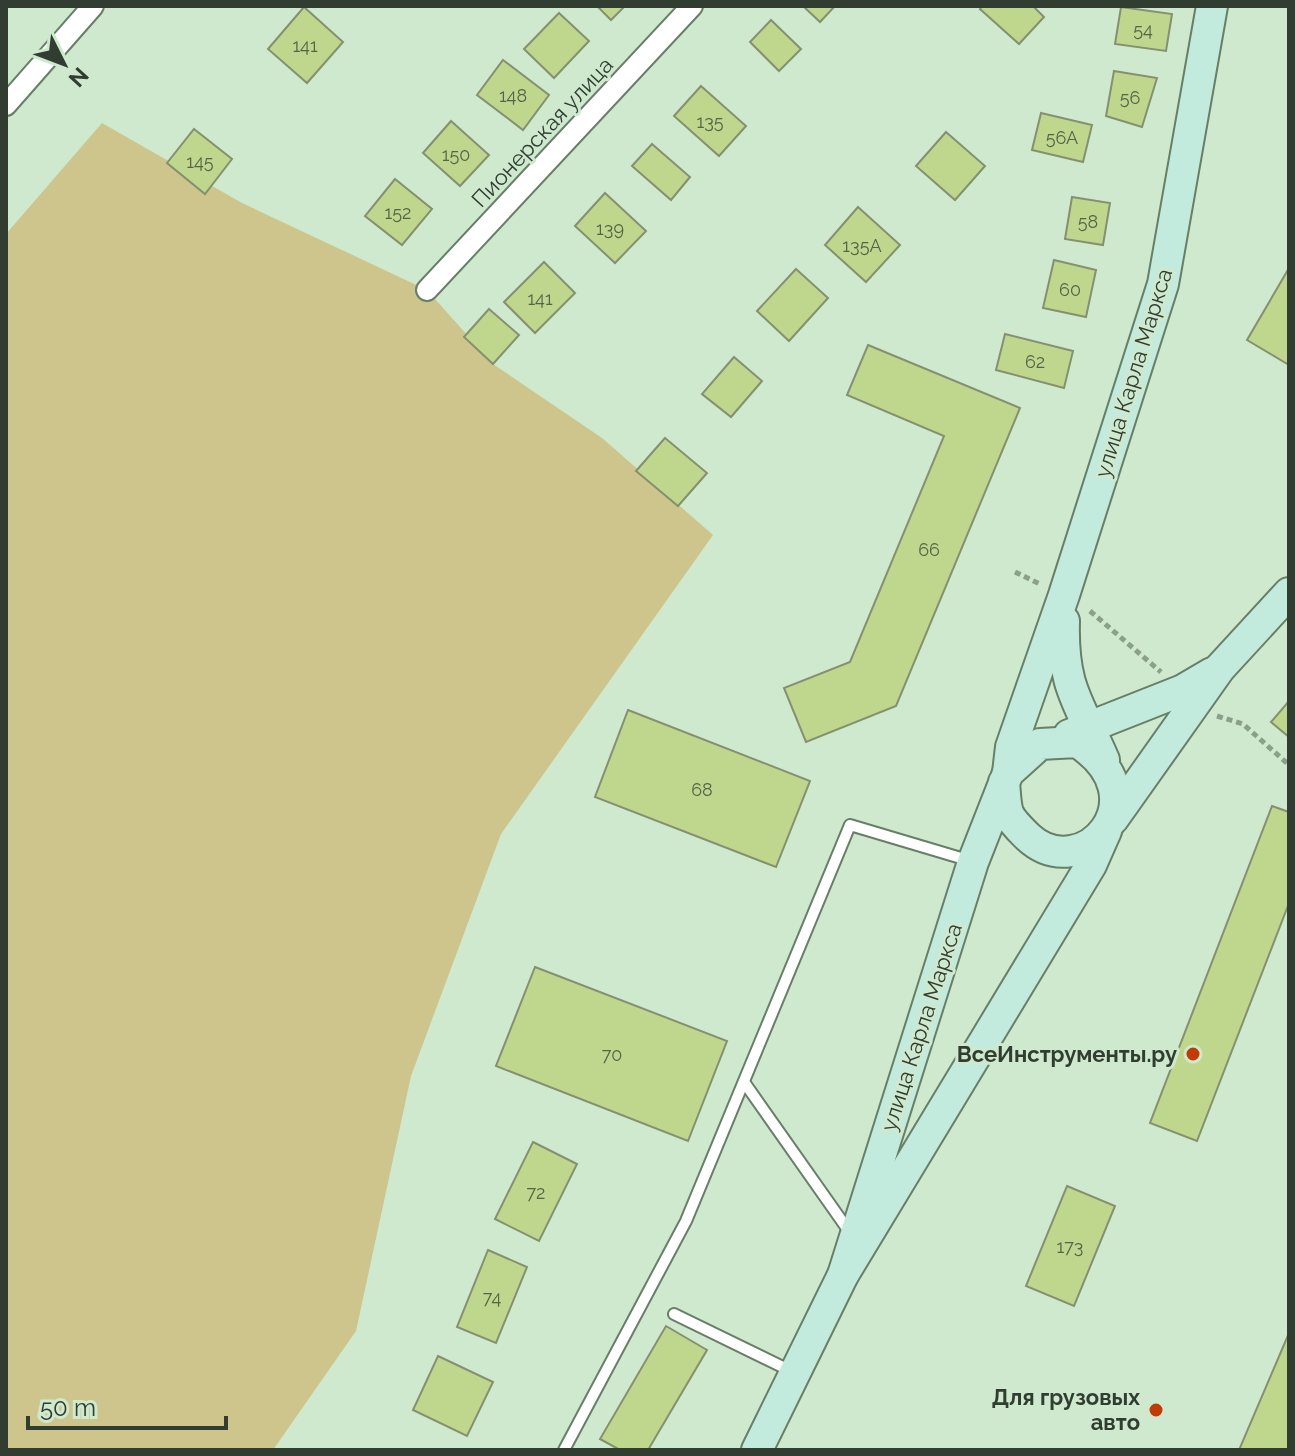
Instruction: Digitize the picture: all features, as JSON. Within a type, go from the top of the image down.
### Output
[{"type":"main road","name":"улица Карла Маркса","points":[[843,1275],[973,862],[1006,778],[1011,747],[1066,596],[1163,284],[1212,6]]},
{"type":"main road","points":[[757,1450],[843,1275],[1091,865],[1110,824],[1220,668],[1289,593]]},
{"type":"main road","name":"улица Карла Маркса","points":[[1066,596],[1063,659],[1071,693],[1107,768]]},
{"type":"main road","points":[[1058,740],[1077,742],[1107,768],[1116,791],[1110,824],[1088,845],[1070,852],[1051,850],[1036,844],[1008,813],[1006,778],[1040,744],[1058,740],[1183,690],[1220,668]]},
{"type":"street","points":[[6,105],[93,6]]},
{"type":"street","name":"Пионерская улица","points":[[427,290],[692,6]]},
{"type":"lane","points":[[564,1450],[686,1221],[850,825],[973,862]]},
{"type":"lane","points":[[744,1082],[854,1238]]},
{"type":"lane","points":[[674,1314],[795,1373]]},
{"type":"path","points":[[1015,572],[1066,596],[1171,680]]},
{"type":"path","points":[[1212,714],[1243,724],[1289,765]]},
{"type":"shaded area","points":[[102,123],[242,203],[427,290],[493,364],[602,438],[713,535],[501,834],[411,1076],[356,1331],[273,1450],[6,1450],[6,234]]},
{"type":"building","points":[[597,6],[625,6],[611,20]]},
{"type":"building","points":[[803,6],[835,6],[820,22]]},
{"type":"building","points":[[982,6],[1033,6],[1044,17],[1019,44],[980,9]]},
{"type":"building","points":[[304,7],[343,42],[307,83],[268,49]]},
{"type":"building","points":[[1121,7],[1172,14],[1166,51],[1115,44]]},
{"type":"building","points":[[559,13],[589,41],[554,78],[524,49]]},
{"type":"building","points":[[771,20],[801,49],[779,71],[750,42]]},
{"type":"building","points":[[503,60],[549,95],[523,130],[477,95]]},
{"type":"building","points":[[1114,71],[1157,78],[1142,127],[1106,116]]},
{"type":"building","points":[[701,86],[746,126],[719,156],[674,116]]},
{"type":"building","points":[[1041,113],[1092,125],[1083,162],[1032,150]]},
{"type":"building","points":[[451,121],[489,155],[460,186],[423,153]]},
{"type":"building","points":[[194,129],[232,159],[205,194],[167,163]]},
{"type":"building","points":[[946,132],[985,166],[955,200],[916,166]]},
{"type":"building","points":[[652,144],[690,177],[671,200],[632,166]]},
{"type":"building","points":[[395,179],[432,209],[402,245],[365,216]]},
{"type":"building","points":[[605,193],[646,231],[615,263],[575,226]]},
{"type":"building","points":[[1072,197],[1110,203],[1103,245],[1065,239]]},
{"type":"building","points":[[858,207],[900,245],[866,282],[825,245]]},
{"type":"building","points":[[1054,260],[1096,270],[1086,317],[1043,308]]},
{"type":"building","points":[[544,262],[575,293],[535,333],[504,302]]},
{"type":"building","points":[[1289,268],[1289,365],[1247,340]]},
{"type":"building","points":[[796,269],[828,298],[789,341],[757,311]]},
{"type":"building","points":[[489,309],[519,335],[493,364],[464,337]]},
{"type":"building","points":[[1005,334],[1073,351],[1064,388],[996,370]]},
{"type":"building","points":[[868,345],[1020,408],[896,706],[806,742],[784,688],[850,662],[944,436],[847,395]]},
{"type":"building","points":[[734,357],[762,381],[731,417],[702,394]]},
{"type":"building","points":[[665,438],[707,473],[678,506],[636,471]]},
{"type":"building","points":[[1289,701],[1289,737],[1271,722]]},
{"type":"building","points":[[628,710],[810,781],[776,867],[595,797]]},
{"type":"building","points":[[1272,806],[1289,812],[1289,903],[1197,1141],[1150,1123]]},
{"type":"building","points":[[535,967],[727,1041],[688,1141],[496,1066]]},
{"type":"building","points":[[533,1142],[577,1164],[539,1241],[495,1219]]},
{"type":"building","points":[[1067,1186],[1115,1206],[1074,1306],[1026,1286]]},
{"type":"building","points":[[488,1250],[527,1267],[496,1343],[457,1327]]},
{"type":"building","points":[[666,1326],[707,1350],[648,1450],[620,1450],[600,1439]]},
{"type":"building","points":[[1289,1333],[1289,1450],[1239,1450]]},
{"type":"building","points":[[438,1356],[493,1382],[467,1436],[413,1410]]},
{"type":"place","name":"ВсеИнструменты.ру","points":[[1193,1054]]},
{"type":"place","name":"Для грузовых авто","points":[[1156,1410]]}]
